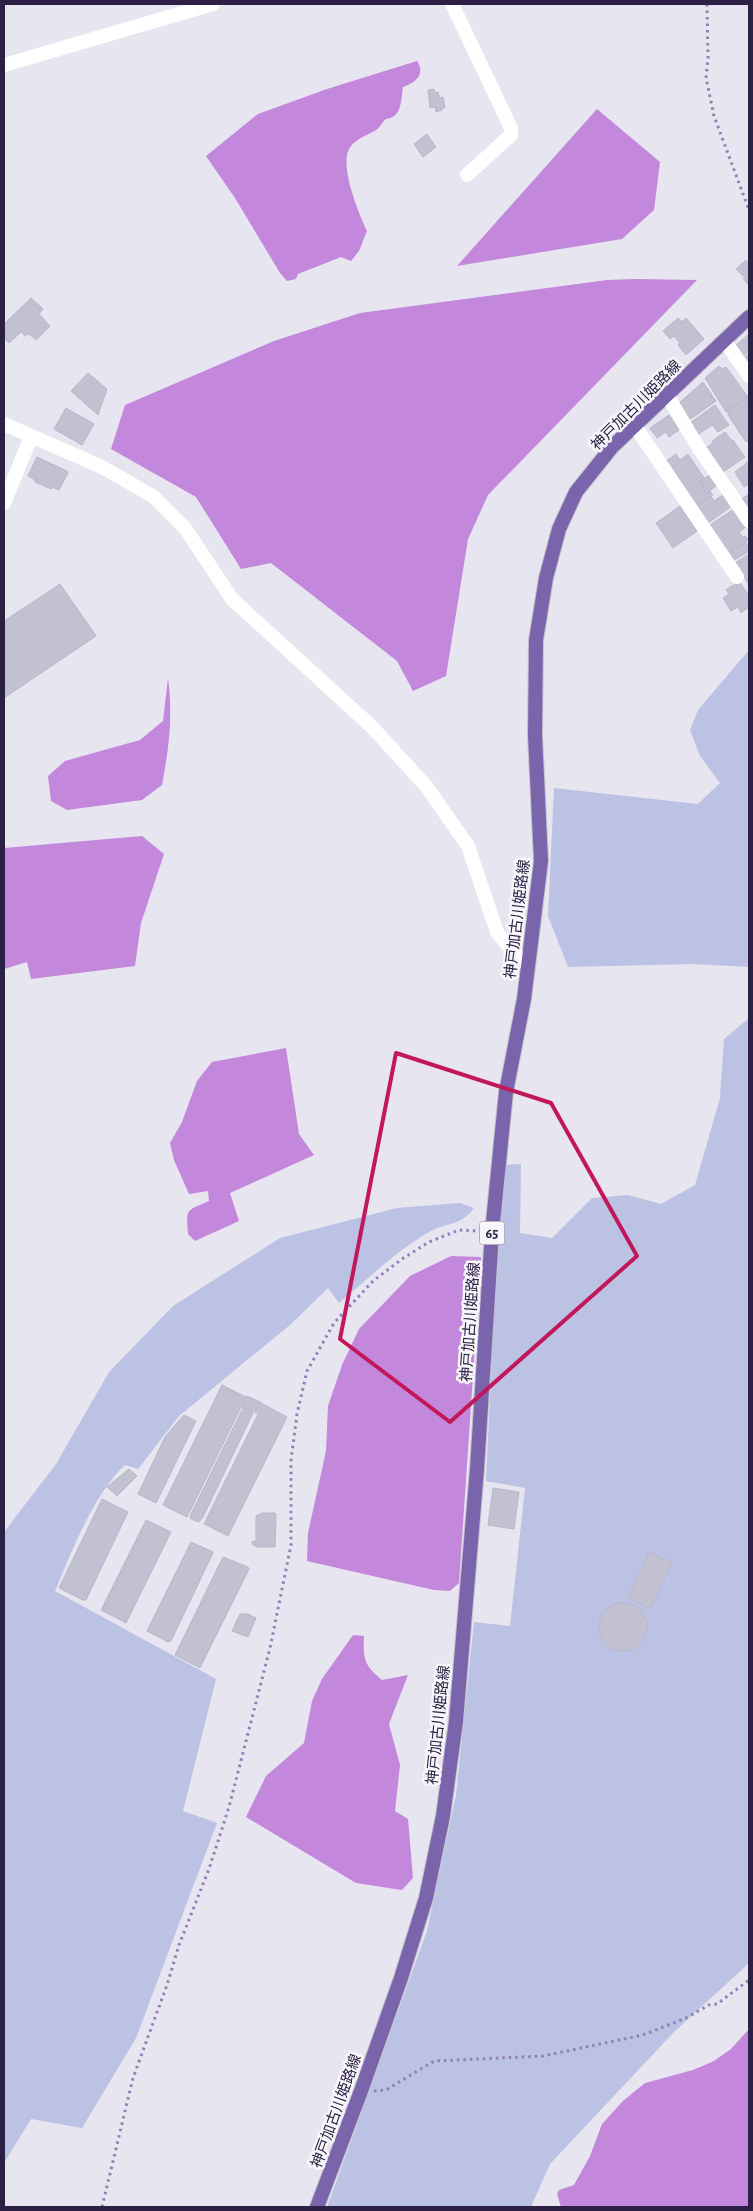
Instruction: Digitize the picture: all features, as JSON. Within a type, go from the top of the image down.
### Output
[{"type":"main road","name":"神戸加古川姫路線","points":[[317,2207],[361,2091],[426,1898],[443,1816],[458,1702],[477,1469],[492,1232],[506,1092],[524,1000],[541,861],[535,735],[536,640],[546,578],[559,529],[576,492],[612,448],[749,317]]},
{"type":"street","points":[[4,64],[213,4]]},
{"type":"street","points":[[452,4],[511,128],[511,135],[467,175]]},
{"type":"street","points":[[725,341],[749,376]]},
{"type":"street","points":[[667,396],[698,447],[749,521]]},
{"type":"street","points":[[4,424],[31,438],[102,467],[154,496],[186,528],[232,599],[372,727],[426,786],[468,846],[497,932],[512,951],[527,964]]},
{"type":"street","points":[[635,426],[737,577]]},
{"type":"street","points":[[4,503],[31,438]]},
{"type":"path","points":[[706,4],[708,58],[706,78],[714,116],[749,210]]},
{"type":"path","points":[[102,2207],[133,2078],[167,1985],[179,1945],[210,1869],[229,1807],[270,1648],[291,1545],[291,1461],[297,1414],[307,1371],[334,1323],[373,1281],[402,1259],[429,1242],[459,1230],[492,1232]]},
{"type":"path","points":[[361,2091],[386,2090],[434,2061],[543,2056],[643,2036],[717,2004],[749,1980]]},
{"type":"highlighted area","points":[[396,1053],[551,1103],[637,1256],[450,1422],[340,1339]]},
{"type":"shaded area","points":[[417,61],[420,74],[415,81],[403,87],[398,112],[391,118],[386,119],[377,129],[357,141],[351,146],[347,154],[346,164],[351,188],[367,231],[359,251],[351,261],[341,257],[298,274],[296,279],[287,281],[280,273],[235,198],[206,156],[258,114],[327,89]]},
{"type":"shaded area","points":[[597,109],[660,162],[654,210],[622,239],[457,266]]},
{"type":"shaded area","points":[[607,280],[697,280],[488,495],[468,539],[446,676],[413,691],[397,661],[271,563],[241,569],[196,497],[111,449],[125,405],[274,341],[360,313]]},
{"type":"shaded area","points":[[749,650],[749,967],[693,964],[568,967],[548,916],[554,788],[698,804],[720,783],[700,756],[690,730],[698,710]]},
{"type":"shaded area","points":[[168,678],[170,732],[162,785],[142,800],[67,810],[51,801],[48,776],[65,761],[140,740],[163,721]]},
{"type":"shaded area","points":[[142,836],[164,854],[141,923],[135,966],[31,979],[27,962],[4,969],[4,848]]},
{"type":"shaded area","points":[[749,1018],[749,1963],[673,2033],[550,2164],[531,2207],[327,2207],[427,1931],[456,1795],[474,1622],[510,1626],[525,1488],[486,1481],[497,1246],[506,1165],[521,1164],[520,1233],[552,1238],[592,1198],[628,1195],[661,1204],[695,1185],[720,1098],[724,1039]]},
{"type":"shaded area","points":[[286,1048],[299,1134],[314,1155],[230,1193],[239,1221],[195,1241],[188,1234],[188,1215],[192,1209],[209,1201],[208,1191],[189,1194],[174,1160],[170,1143],[182,1122],[197,1081],[212,1062]]},
{"type":"shaded area","points":[[460,1203],[474,1208],[459,1221],[437,1228],[406,1247],[339,1303],[328,1288],[290,1325],[179,1416],[138,1469],[125,1465],[103,1492],[84,1524],[55,1591],[216,1679],[183,1811],[217,1823],[136,2038],[82,2128],[31,2119],[4,2163],[4,1532],[56,1464],[109,1372],[173,1306],[280,1238],[397,1208]]},
{"type":"shaded area","points":[[451,1256],[481,1257],[459,1583],[450,1591],[434,1590],[307,1561],[308,1533],[326,1451],[328,1406],[342,1365],[359,1329],[410,1276]]},
{"type":"shaded area","points":[[353,1635],[364,1636],[364,1650],[368,1666],[382,1680],[408,1675],[389,1724],[400,1765],[395,1811],[408,1819],[413,1878],[402,1890],[356,1883],[246,1817],[266,1776],[304,1743],[312,1701],[322,1679]]},
{"type":"shaded area","points":[[749,2029],[749,2207],[561,2207],[557,2194],[559,2190],[574,2185],[590,2156],[602,2124],[623,2101],[645,2083],[693,2070],[714,2061],[731,2049]]},
{"type":"building","points":[[434,89],[435,93],[438,92],[440,98],[443,97],[445,108],[436,112],[435,107],[430,108],[428,90]]},
{"type":"building","points":[[427,134],[436,147],[423,157],[414,144]]},
{"type":"building","points":[[746,260],[749,264],[749,271],[743,276],[736,269]]},
{"type":"building","points":[[749,272],[749,286],[743,278]]},
{"type":"building","points":[[31,298],[43,309],[39,314],[50,326],[36,340],[29,334],[25,336],[21,332],[9,343],[4,338],[4,324]]},
{"type":"building","points":[[678,318],[682,322],[686,318],[704,339],[686,355],[674,336],[670,339],[663,331]]},
{"type":"building","points":[[749,334],[749,351],[742,357],[734,347]]},
{"type":"building","points":[[749,354],[749,370],[742,359]]},
{"type":"building","points":[[719,366],[722,369],[726,367],[748,397],[726,412],[705,378]]},
{"type":"building","points":[[88,373],[107,389],[98,415],[71,391]]},
{"type":"building","points":[[703,382],[716,401],[689,420],[678,404]]},
{"type":"building","points":[[748,397],[749,440],[746,442],[728,415],[728,411]]},
{"type":"building","points":[[715,405],[729,425],[718,432],[712,425],[699,434],[690,423]]},
{"type":"building","points":[[66,408],[94,424],[82,445],[54,429]]},
{"type":"building","points":[[669,415],[679,430],[669,437],[666,432],[657,438],[650,428]]},
{"type":"building","points":[[725,432],[745,457],[723,472],[706,448]]},
{"type":"building","points":[[676,454],[680,460],[688,454],[704,478],[686,490],[666,461]]},
{"type":"building","points":[[37,457],[67,471],[68,473],[59,490],[52,487],[51,489],[35,482],[34,479],[28,476]]},
{"type":"building","points":[[749,461],[749,484],[744,487],[735,472]]},
{"type":"building","points":[[710,475],[716,486],[708,492],[700,481]]},
{"type":"building","points":[[700,482],[707,493],[710,491],[713,495],[696,506],[686,491]]},
{"type":"building","points":[[724,494],[732,506],[708,523],[696,507],[711,496],[714,501]]},
{"type":"building","points":[[749,494],[749,509],[742,499]]},
{"type":"building","points":[[680,506],[697,531],[673,548],[656,523]]},
{"type":"building","points":[[734,509],[746,527],[739,532],[748,540],[728,553],[710,525]]},
{"type":"building","points":[[746,542],[749,551],[733,561],[728,553]]},
{"type":"building","points":[[749,554],[749,582],[748,583],[735,563]]},
{"type":"building","points":[[739,581],[749,596],[749,607],[741,613],[738,607],[731,611],[723,598],[729,594],[726,590]]},
{"type":"building","points":[[60,584],[96,636],[4,698],[4,621]]},
{"type":"building","points":[[222,1385],[246,1397],[187,1517],[163,1505]]},
{"type":"building","points":[[247,1396],[262,1403],[257,1413],[242,1407]]},
{"type":"building","points":[[263,1404],[287,1417],[228,1536],[204,1524]]},
{"type":"building","points":[[243,1408],[253,1413],[203,1517],[199,1522],[191,1519],[190,1516]]},
{"type":"building","points":[[184,1415],[196,1421],[156,1503],[138,1494],[165,1437]]},
{"type":"building","points":[[129,1469],[137,1476],[117,1496],[107,1487]]},
{"type":"building","points":[[493,1488],[519,1492],[514,1529],[488,1525]]},
{"type":"building","points":[[102,1499],[128,1512],[86,1600],[83,1600],[59,1588]]},
{"type":"building","points":[[262,1513],[275,1513],[276,1515],[275,1547],[257,1547],[253,1545],[252,1542],[256,1541],[256,1516]]},
{"type":"building","points":[[146,1520],[171,1532],[126,1623],[101,1610]]},
{"type":"building","points":[[191,1542],[213,1552],[171,1641],[168,1642],[147,1631]]},
{"type":"building","points":[[650,1552],[672,1563],[650,1608],[628,1598]]},
{"type":"building","points":[[223,1557],[249,1569],[200,1668],[175,1655]]},
{"type":"building","points":[[618,1603],[628,1603],[637,1607],[643,1613],[646,1618],[646,1636],[637,1647],[628,1651],[618,1651],[609,1647],[603,1641],[599,1632],[599,1622],[603,1613],[609,1607]]},
{"type":"building","points":[[240,1614],[248,1614],[256,1618],[248,1637],[232,1631]]}]
